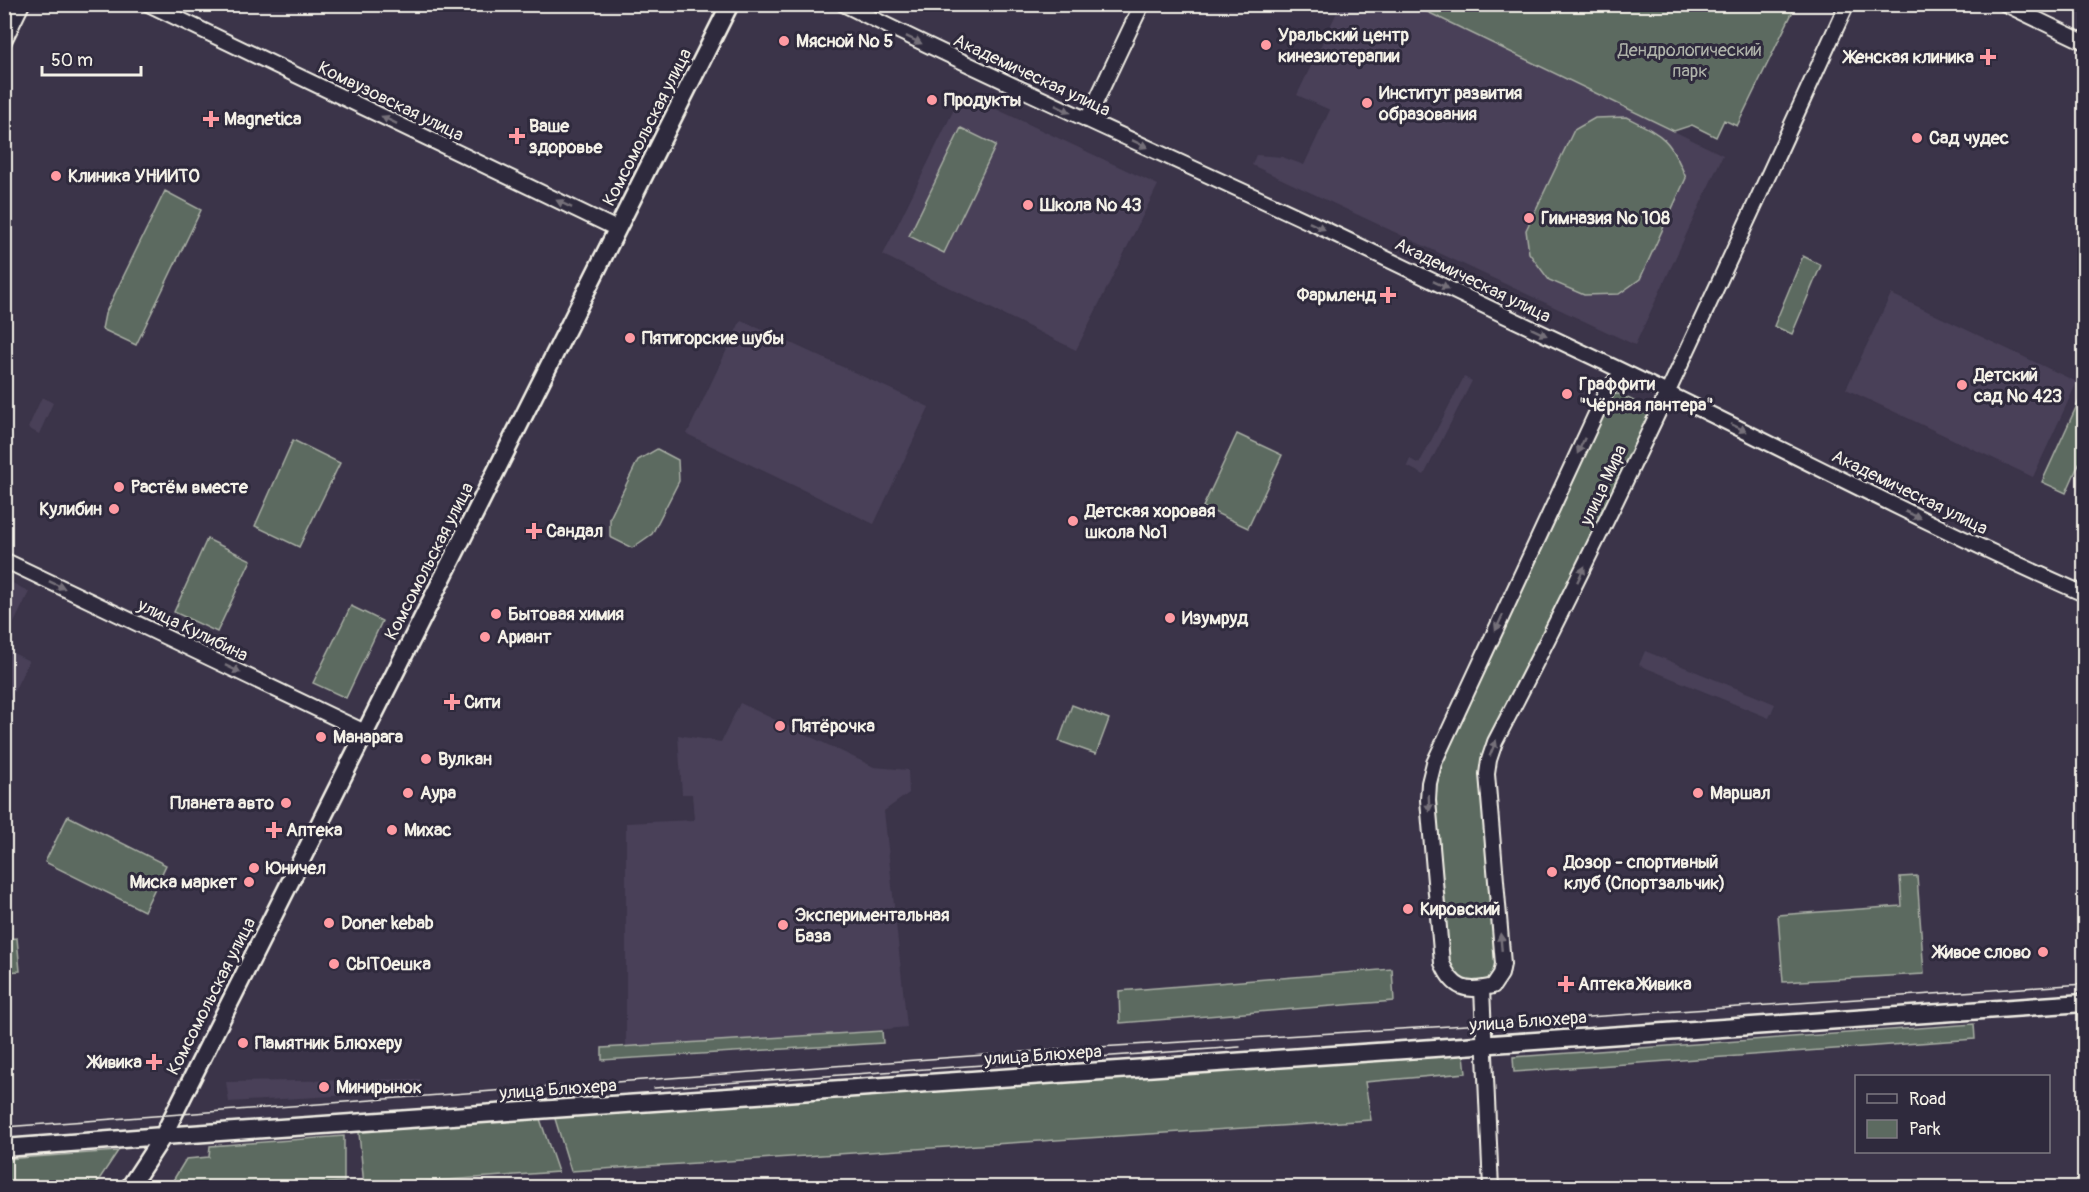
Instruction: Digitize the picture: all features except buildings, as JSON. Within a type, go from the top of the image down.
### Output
[{"type":"main road","name":"Комсомольская улица","points":[[129,1188],[164,1136],[730,4]]},
{"type":"main road","name":"улица Блюхера","points":[[4,1148],[2085,1003]]},
{"type":"street","points":[[4,41],[22,4]]},
{"type":"street","name":"Комвузовская улица","points":[[148,4],[617,229]]},
{"type":"street","name":"Академическая улица","points":[[843,4],[964,64],[1326,230],[1668,393],[1882,500],[2085,594]]},
{"type":"street","points":[[1087,120],[1142,4]]},
{"type":"street","name":"улица Мира","points":[[1641,381],[1617,380],[1607,390],[1434,763],[1428,800],[1442,963],[1447,976],[1455,984],[1468,989],[1493,986],[1501,974],[1503,964],[1488,796],[1489,760],[1495,742],[1559,619],[1668,393],[1847,4]]},
{"type":"street","points":[[2005,4],[2085,42]]},
{"type":"street","name":"улица Кулибина","points":[[4,560],[365,732]]},
{"type":"street","points":[[1482,989],[1491,1188]]},
{"type":"shaded area","name":"Гимназия № 108","points":[[1341,4],[1413,5],[1723,155],[1635,345],[1252,165],[1256,155],[1282,157],[1304,165],[1330,110],[1297,95]]},
{"type":"shaded area","name":"Школа № 43","points":[[962,93],[1158,185],[1076,350],[883,255]]},
{"type":"shaded area","name":"Детский сад № 423","points":[[1891,294],[2077,382],[2033,477],[1846,389]]},
{"type":"shaded area","points":[[741,320],[929,407],[874,524],[687,434]]},
{"type":"shaded area","points":[[1464,377],[1472,381],[1424,475],[1407,466],[1410,459],[1419,464]]},
{"type":"shaded area","points":[[42,397],[53,403],[39,434],[28,428]]},
{"type":"shaded area","points":[[5,579],[29,592],[10,631],[11,636],[5,649]]},
{"type":"shaded area","points":[[5,649],[29,661],[5,709]]},
{"type":"shaded area","points":[[1645,651],[1775,704],[1769,718],[1639,665]]},
{"type":"shaded area","points":[[740,703],[874,767],[908,770],[909,793],[884,811],[907,1027],[626,1056],[626,823],[694,820],[692,794],[682,794],[678,735],[721,742]]},
{"type":"shaded area","name":"Минирынок","points":[[420,1079],[421,1091],[229,1102],[226,1082]]},
{"type":"green space","name":"Дендрологический парк","points":[[1796,4],[1737,126],[1724,120],[1716,137],[1692,125],[1674,131],[1413,5]]},
{"type":"green space","points":[[1626,117],[1657,134],[1670,146],[1686,178],[1640,279],[1619,294],[1584,295],[1549,280],[1529,253],[1526,230],[1574,130],[1595,118]]},
{"type":"green space","points":[[961,128],[996,145],[944,253],[909,236]]},
{"type":"green space","points":[[165,191],[201,210],[136,345],[102,329],[105,314]]},
{"type":"green space","points":[[1803,256],[1821,265],[1792,334],[1774,326]]},
{"type":"green space","points":[[2084,390],[2084,452],[2066,493],[2042,482]]},
{"type":"green space","points":[[1619,394],[1657,412],[1489,760],[1503,964],[1482,989],[1447,976],[1429,783],[1604,395]]},
{"type":"green space","points":[[1237,434],[1282,455],[1248,528],[1203,507]]},
{"type":"green space","points":[[293,440],[340,463],[299,547],[255,526]]},
{"type":"green space","points":[[657,449],[678,460],[679,481],[652,534],[632,548],[610,537],[610,518],[638,460]]},
{"type":"green space","points":[[207,539],[251,560],[217,632],[174,612]]},
{"type":"green space","points":[[351,606],[382,621],[346,698],[313,683]]},
{"type":"green space","points":[[1072,705],[1109,719],[1096,754],[1059,741]]},
{"type":"green space","points":[[68,816],[166,865],[144,911],[45,862]]},
{"type":"green space","points":[[1917,876],[1924,974],[1783,982],[1778,915],[1902,906],[1900,877]]},
{"type":"green space","points":[[17,938],[20,971],[5,972],[5,939]]},
{"type":"green space","points":[[1392,969],[1394,1001],[1120,1023],[1119,991]]},
{"type":"green space","points":[[1974,1024],[1975,1039],[1514,1072],[1513,1057]]},
{"type":"green space","points":[[882,1031],[883,1043],[602,1060],[602,1048]]},
{"type":"green space","points":[[1463,1046],[1466,1073],[1365,1082],[1371,1120],[571,1171],[552,1109]]},
{"type":"green space","points":[[537,1110],[558,1172],[364,1186],[358,1122]]},
{"type":"green space","points":[[344,1136],[344,1182],[261,1188],[169,1187],[186,1159],[209,1157],[210,1146]]},
{"type":"green space","points":[[118,1151],[94,1187],[5,1187],[5,1159]]},
{"type":"tram line","points":[[4,1127],[1065,1049],[2084,984]]},
{"type":"tram line","points":[[654,1088],[1240,1047]]},
{"type":"place","name":"Мясной № 5","points":[[784,41]]},
{"type":"place","name":"Уральский центр кинезиотерапии","points":[[1266,45]]},
{"type":"place","name":"Женская клиника","points":[[1988,57]]},
{"type":"place","name":"Продукты","points":[[932,100]]},
{"type":"place","name":"Институт развития образования","points":[[1367,103]]},
{"type":"place","name":"Magnetica","points":[[211,119]]},
{"type":"place","name":"Ваше здоровье","points":[[517,136]]},
{"type":"place","name":"Сад чудес","points":[[1917,138]]},
{"type":"place","name":"Клиника УНИИТО","points":[[56,176]]},
{"type":"place","name":"Школа № 43","points":[[1028,205]]},
{"type":"place","name":"Гимназия № 108","points":[[1529,218]]},
{"type":"place","name":"Фармленд","points":[[1388,295]]},
{"type":"place","name":"Пятигорские шубы","points":[[630,338]]},
{"type":"place","name":"Детский сад № 423","points":[[1962,385]]},
{"type":"place","name":"Граффити \"Чёрная пантера\"","points":[[1567,394]]},
{"type":"place","name":"Растём вместе","points":[[119,487]]},
{"type":"place","name":"Кулибин","points":[[114,509]]},
{"type":"place","name":"Детская хоровая школа №1","points":[[1073,521]]},
{"type":"place","name":"Сандал","points":[[534,531]]},
{"type":"place","name":"Бытовая химия","points":[[496,614]]},
{"type":"place","name":"Изумруд","points":[[1170,618]]},
{"type":"place","name":"Ариант","points":[[485,637]]},
{"type":"place","name":"Сити","points":[[452,702]]},
{"type":"place","name":"Пятёрочка","points":[[780,726]]},
{"type":"place","name":"Манарага","points":[[321,737]]},
{"type":"place","name":"Вулкан","points":[[426,759]]},
{"type":"place","name":"Аура","points":[[408,793]]},
{"type":"place","name":"Маршал","points":[[1698,793]]},
{"type":"place","name":"Планета авто","points":[[286,803]]},
{"type":"place","name":"Аптека","points":[[274,830]]},
{"type":"place","name":"Михас","points":[[392,830]]},
{"type":"place","name":"Юничел","points":[[254,868]]},
{"type":"place","name":"Дозор - спортивный клуб (Спортзальчик)","points":[[1552,872]]},
{"type":"place","name":"Миска маркет","points":[[249,882]]},
{"type":"place","name":"Кировский","points":[[1408,909]]},
{"type":"place","name":"Doner kebab","points":[[329,923]]},
{"type":"place","name":"Экспериментальная База","points":[[783,925]]},
{"type":"place","name":"Живое слово","points":[[2043,952]]},
{"type":"place","name":"СЫТОешка","points":[[334,964]]},
{"type":"place","name":"Аптека Живика","points":[[1566,984]]},
{"type":"place","name":"Памятник Блюхеру","points":[[243,1043]]},
{"type":"place","name":"Живика","points":[[154,1062]]},
{"type":"place","name":"Минирынок","points":[[324,1087]]}]
